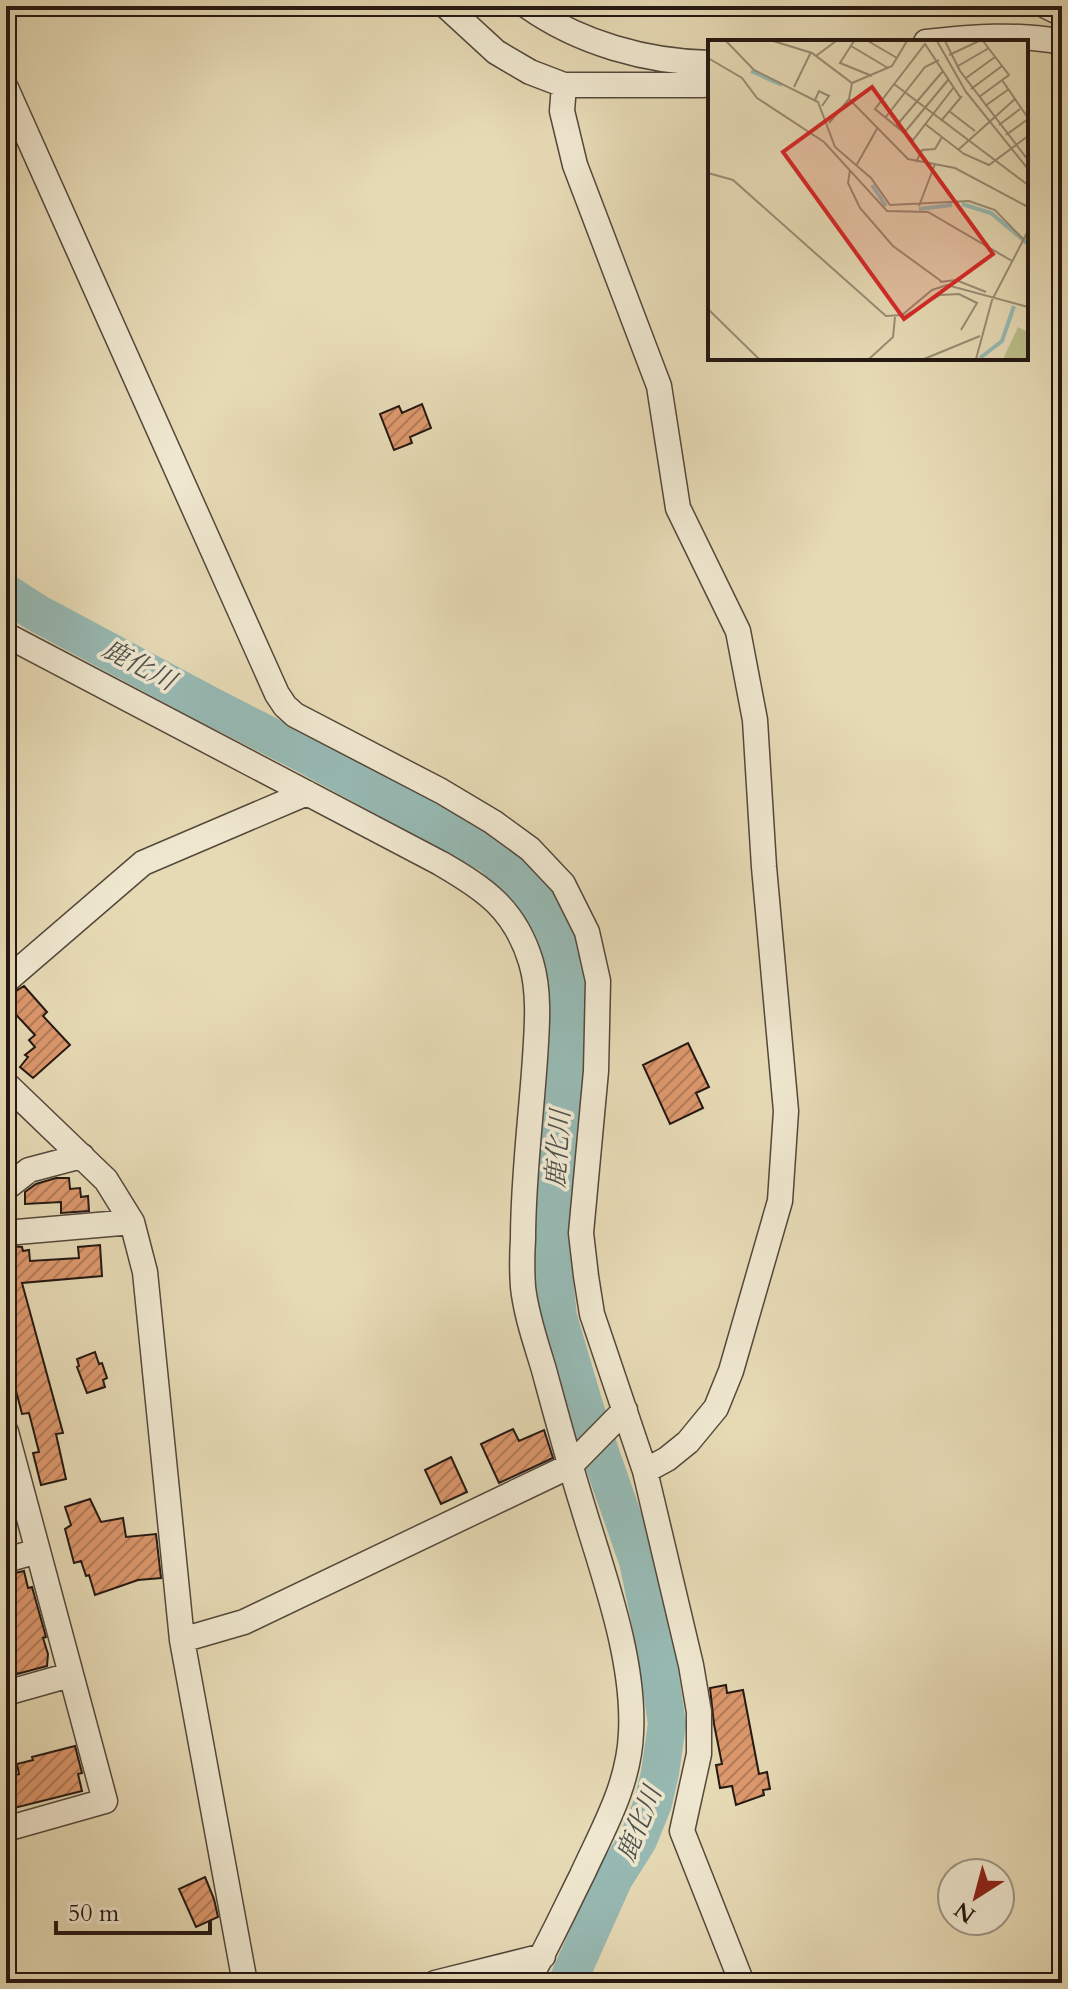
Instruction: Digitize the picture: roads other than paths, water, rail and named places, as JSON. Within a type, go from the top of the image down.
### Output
[{"type":"street","points":[[446,6],[496,52],[530,72],[564,85],[703,85],[708,76]]},
{"type":"street","points":[[527,6],[572,33],[606,45],[655,58],[708,63]]},
{"type":"street","points":[[1046,6],[1062,14]]},
{"type":"street","points":[[949,40],[1023,36],[1062,42]]},
{"type":"street","points":[[564,85],[562,111],[575,165],[659,386],[678,508],[738,631],[755,720],[764,867],[786,1111],[780,1201],[731,1371],[716,1408],[688,1442],[645,1471]]},
{"type":"street","points":[[6,88],[285,706],[295,715],[441,791],[493,822],[530,849],[563,884],[587,932],[598,981],[596,1071],[581,1233],[586,1276],[592,1314],[622,1414],[645,1471],[691,1665],[699,1712],[699,1754],[682,1831],[742,1983]]},
{"type":"street","points":[[6,635],[476,884],[492,897],[516,926],[531,962],[535,981],[536,1034],[523,1191],[523,1286],[526,1307],[622,1647],[628,1675],[631,1732],[628,1758],[616,1801],[543,1956],[527,1983]]},
{"type":"street","points":[[6,981],[143,863],[307,793]]},
{"type":"street","points":[[6,1084],[106,1180],[132,1222],[145,1272],[182,1640],[245,1983]]},
{"type":"street","points":[[6,1188],[29,1170],[82,1156]]},
{"type":"street","points":[[17,1232],[132,1222]]},
{"type":"street","points":[[182,1640],[244,1622],[570,1466],[622,1414]]},
{"type":"street","points":[[6,1829],[105,1801],[8,1445]]},
{"type":"street","points":[[6,1560],[38,1551]]},
{"type":"street","points":[[6,1693],[70,1675]]},
{"type":"street","points":[[435,1983],[543,1956]]},
{"type":"waterway","name":"鹿化川","points":[[6,593],[37,613],[491,855],[529,890],[550,924],[565,965],[569,1005],[568,1050],[556,1175],[553,1268],[558,1317],[586,1412],[638,1561],[656,1648],[667,1724],[653,1803],[638,1840],[614,1878],[567,1983]]}]
